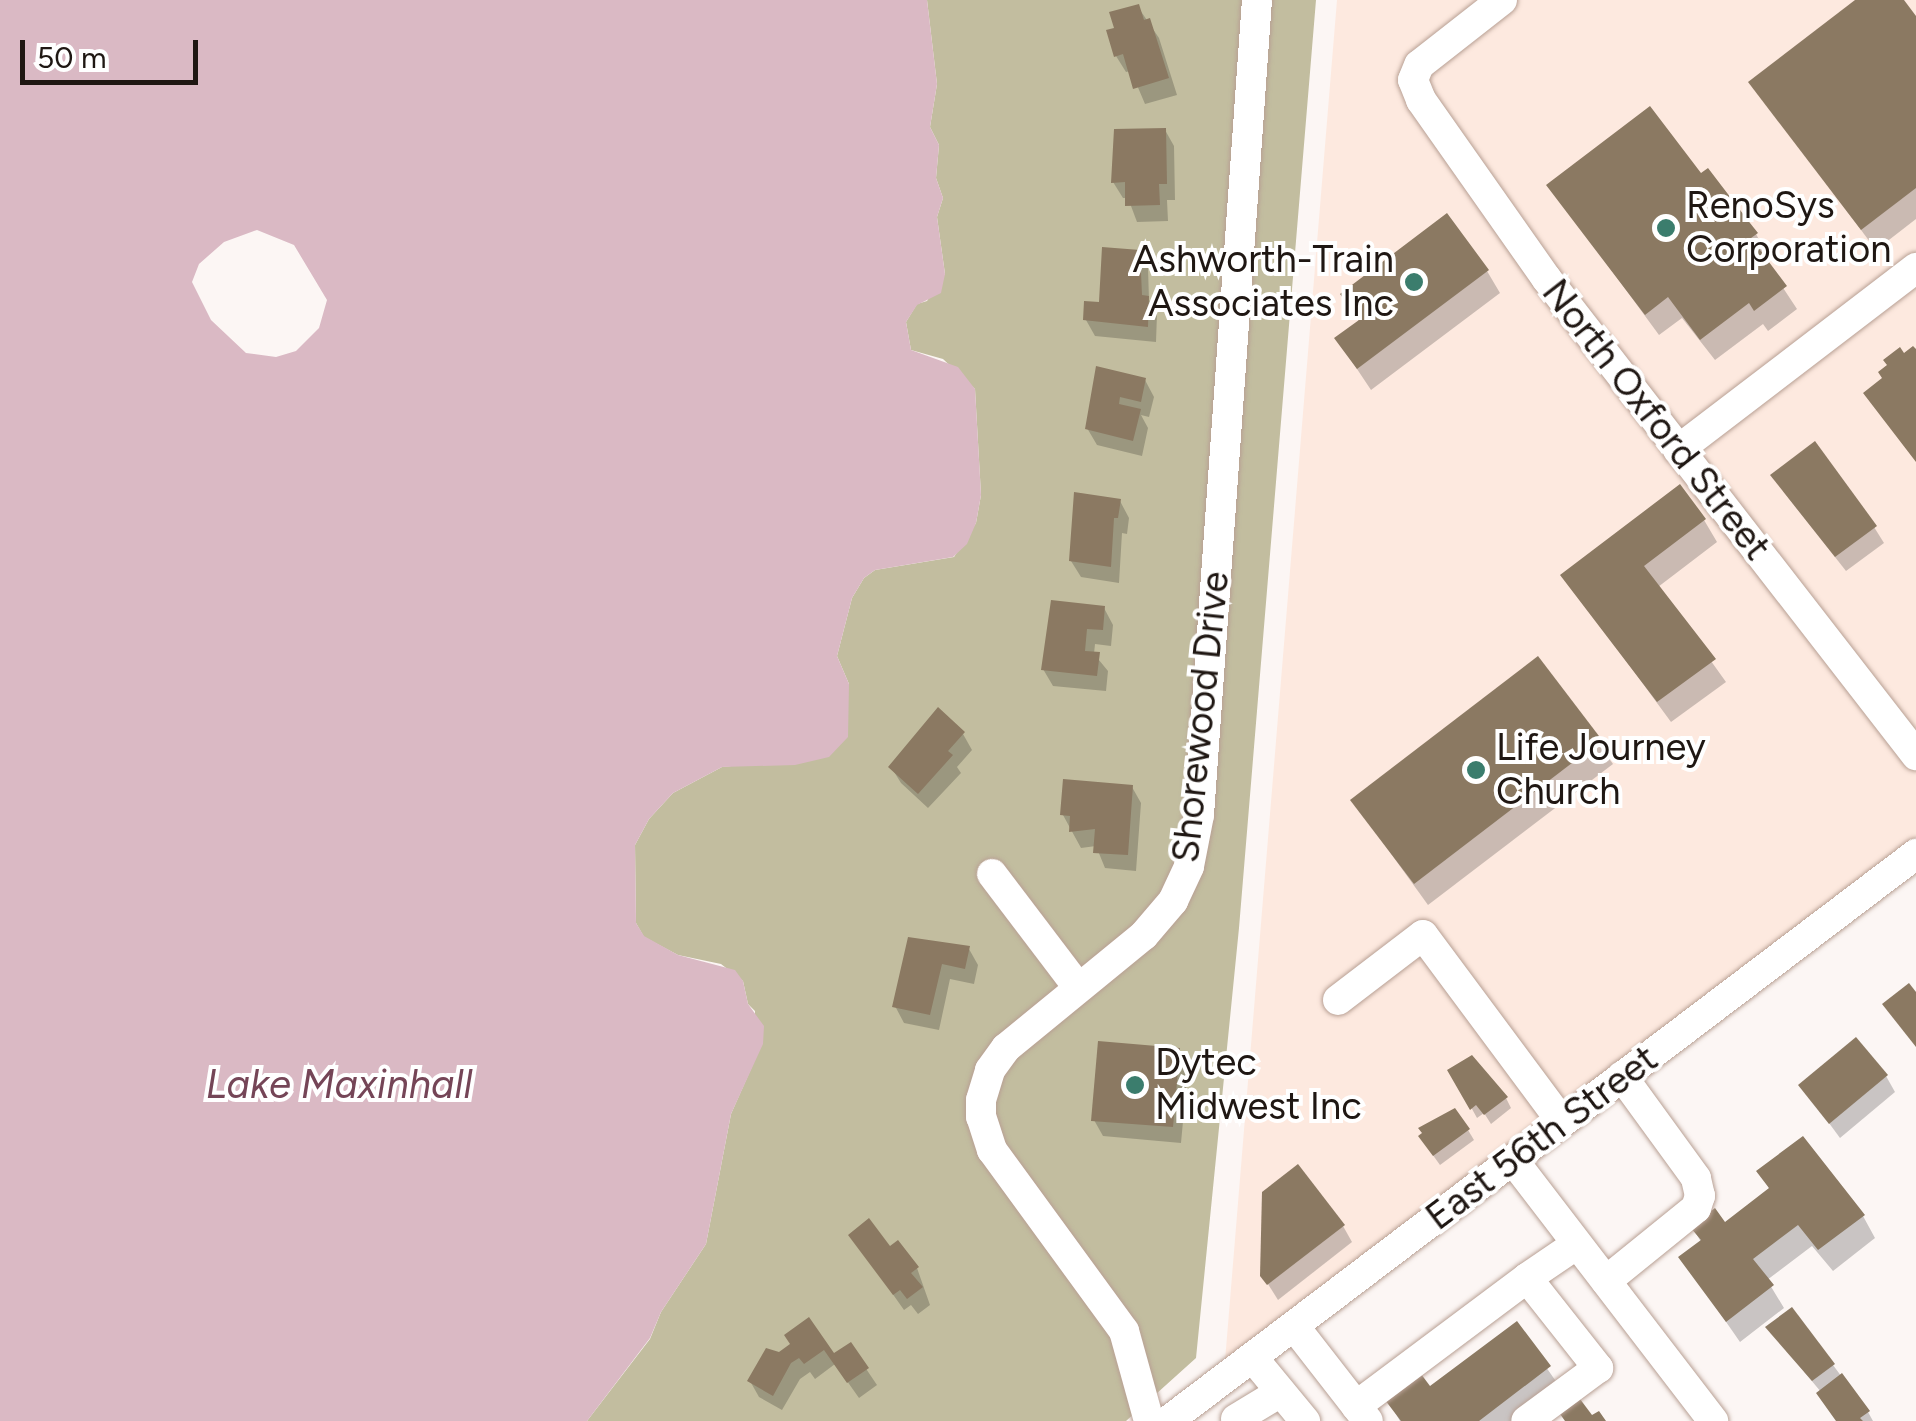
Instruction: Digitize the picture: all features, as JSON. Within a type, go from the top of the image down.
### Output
[{"type":"street","name":"Shorewood Drive","points":[[1149,1421],[1129,1344],[1115,1316],[1002,1166],[981,1117],[983,1087],[997,1058],[1020,1032],[1105,968],[1160,918],[1183,884],[1195,842],[1257,0]]},
{"type":"street","name":"North Oxford Street","points":[[1502,0],[1426,58],[1414,75],[1421,100],[1534,262],[1916,756]]},
{"type":"street","points":[[1678,450],[1916,268]]},
{"type":"street","name":"East 56th Street","points":[[1168,1421],[1916,854]]},
{"type":"street","points":[[992,874],[1077,986]]},
{"type":"street","points":[[1338,1000],[1423,934],[1562,1122]]},
{"type":"street","points":[[1606,1281],[1696,1208],[1700,1196],[1696,1178],[1622,1076]]},
{"type":"street","points":[[1513,1160],[1713,1421]]},
{"type":"street","points":[[1294,1326],[1362,1414],[1526,1278],[1577,1244]]},
{"type":"street","points":[[1526,1278],[1598,1368],[1526,1421]]},
{"type":"street","points":[[1236,1420],[1242,1366],[1281,1392],[1305,1421]]},
{"type":"street","points":[[1236,1420],[1281,1392]]},
{"type":"shaded area","points":[[927,0],[1316,0],[1239,928],[1196,1358],[1126,1421],[587,1421],[650,1339],[661,1312],[706,1244],[731,1114],[754,1062],[755,1011],[748,1004],[743,981],[721,964],[678,955],[644,937],[636,923],[635,845],[649,819],[673,793],[722,767],[741,765],[849,684],[837,656],[852,598],[864,578],[875,570],[954,557],[976,523],[981,495],[975,389],[943,359],[911,350],[906,322],[917,304],[927,301],[945,274],[937,217],[943,198],[936,178],[939,145],[930,127],[937,84]]},
{"type":"shaded area","points":[[1337,0],[1916,0],[1916,837],[1225,1361]]},
{"type":"water","name":"Lake Maxinhall","points":[[0,0],[927,0],[937,84],[930,127],[939,145],[936,178],[943,198],[937,217],[945,274],[941,293],[917,305],[906,322],[911,350],[958,367],[975,389],[981,495],[976,523],[967,544],[953,557],[875,570],[864,578],[852,598],[837,656],[849,684],[848,737],[829,757],[795,765],[722,767],[673,793],[649,819],[635,845],[636,923],[644,936],[678,955],[735,970],[743,981],[748,1004],[764,1026],[763,1044],[731,1114],[706,1244],[661,1312],[650,1338],[587,1421],[0,1421]],"holes":[[[257,230],[294,245],[327,300],[319,328],[296,351],[276,357],[246,353],[211,320],[192,282],[199,264],[224,242]]]},
{"type":"building","points":[[1855,0],[1904,0],[1916,16],[1916,188],[1861,230],[1748,82]]},
{"type":"building","points":[[1139,4],[1144,20],[1150,18],[1169,78],[1133,89],[1123,54],[1114,57],[1106,30],[1114,28],[1109,12]]},
{"type":"building","name":"RenoSys Corporation","points":[[1650,106],[1701,173],[1708,168],[1758,233],[1751,238],[1787,286],[1754,311],[1749,303],[1700,340],[1668,297],[1645,315],[1546,185]]},
{"type":"building","points":[[1166,128],[1167,184],[1159,184],[1160,205],[1125,206],[1125,182],[1111,183],[1114,129]]},
{"type":"building","name":"Ashworth-Train Associates Inc","points":[[1447,213],[1489,270],[1357,369],[1334,338],[1359,320],[1340,294]]},
{"type":"building","points":[[1102,247],[1140,250],[1142,295],[1149,296],[1148,327],[1083,320],[1084,301],[1099,302]]},
{"type":"building","points":[[1913,346],[1916,462],[1863,393],[1882,378],[1878,372],[1887,365],[1883,360],[1900,347],[1904,353]]},
{"type":"building","points":[[1096,366],[1146,378],[1141,402],[1120,397],[1119,404],[1141,409],[1133,441],[1085,429]]},
{"type":"building","points":[[1815,441],[1877,526],[1835,557],[1770,475]]},
{"type":"building","points":[[1680,484],[1706,519],[1644,566],[1716,659],[1657,702],[1560,575]]},
{"type":"building","points":[[1074,492],[1121,499],[1118,518],[1114,518],[1111,567],[1069,561]]},
{"type":"building","points":[[1051,600],[1105,606],[1103,630],[1087,629],[1085,651],[1100,652],[1097,676],[1041,670]]},
{"type":"building","name":"Life Journey Church","points":[[1538,656],[1602,740],[1414,884],[1350,800]]},
{"type":"building","points":[[938,707],[965,732],[948,751],[953,755],[918,794],[888,767]]},
{"type":"building","points":[[1063,779],[1133,785],[1128,855],[1093,853],[1095,829],[1069,832],[1070,816],[1060,815]]},
{"type":"building","points":[[908,937],[970,946],[965,969],[942,964],[930,1015],[892,1007]]},
{"type":"building","points":[[1909,983],[1916,992],[1916,1047],[1882,1004]]},
{"type":"building","points":[[1856,1037],[1888,1075],[1829,1124],[1798,1085]]},
{"type":"building","name":"Dytec Midwest Inc","points":[[1098,1041],[1180,1048],[1173,1127],[1091,1121]]},
{"type":"building","points":[[1472,1055],[1508,1097],[1484,1115],[1476,1105],[1470,1110],[1447,1070]]},
{"type":"building","points":[[1455,1108],[1470,1129],[1433,1156],[1418,1136],[1422,1133],[1418,1128]]},
{"type":"building","points":[[1803,1136],[1865,1215],[1818,1250],[1798,1225],[1753,1259],[1774,1285],[1726,1322],[1678,1257],[1701,1240],[1690,1227],[1715,1208],[1725,1222],[1769,1188],[1756,1171]]},
{"type":"building","points":[[1298,1164],[1345,1225],[1267,1285],[1260,1276],[1262,1192]]},
{"type":"building","points":[[869,1218],[890,1246],[898,1240],[919,1267],[911,1273],[923,1287],[907,1299],[900,1290],[893,1295],[848,1235]]},
{"type":"building","points":[[1792,1307],[1835,1364],[1812,1381],[1765,1327]]},
{"type":"building","points":[[809,1317],[834,1353],[851,1342],[869,1368],[847,1383],[824,1350],[804,1364],[799,1358],[791,1363],[773,1396],[747,1381],[766,1348],[779,1352],[790,1344],[784,1335]]},
{"type":"building","points":[[1517,1321],[1551,1366],[1479,1421],[1401,1421],[1382,1396],[1418,1370],[1430,1386]]},
{"type":"building","points":[[1842,1373],[1870,1411],[1860,1418],[1863,1421],[1836,1421],[1816,1393]]},
{"type":"building","points":[[1580,1399],[1592,1415],[1599,1411],[1606,1421],[1565,1421],[1560,1414]]},
{"type":"place","name":"RenoSys Corporation","points":[[1666,228]]},
{"type":"place","name":"Ashworth-Train Associates Inc","points":[[1414,282]]},
{"type":"place","name":"Life Journey Church","points":[[1476,770]]},
{"type":"place","name":"Dytec Midwest Inc","points":[[1135,1085]]}]
